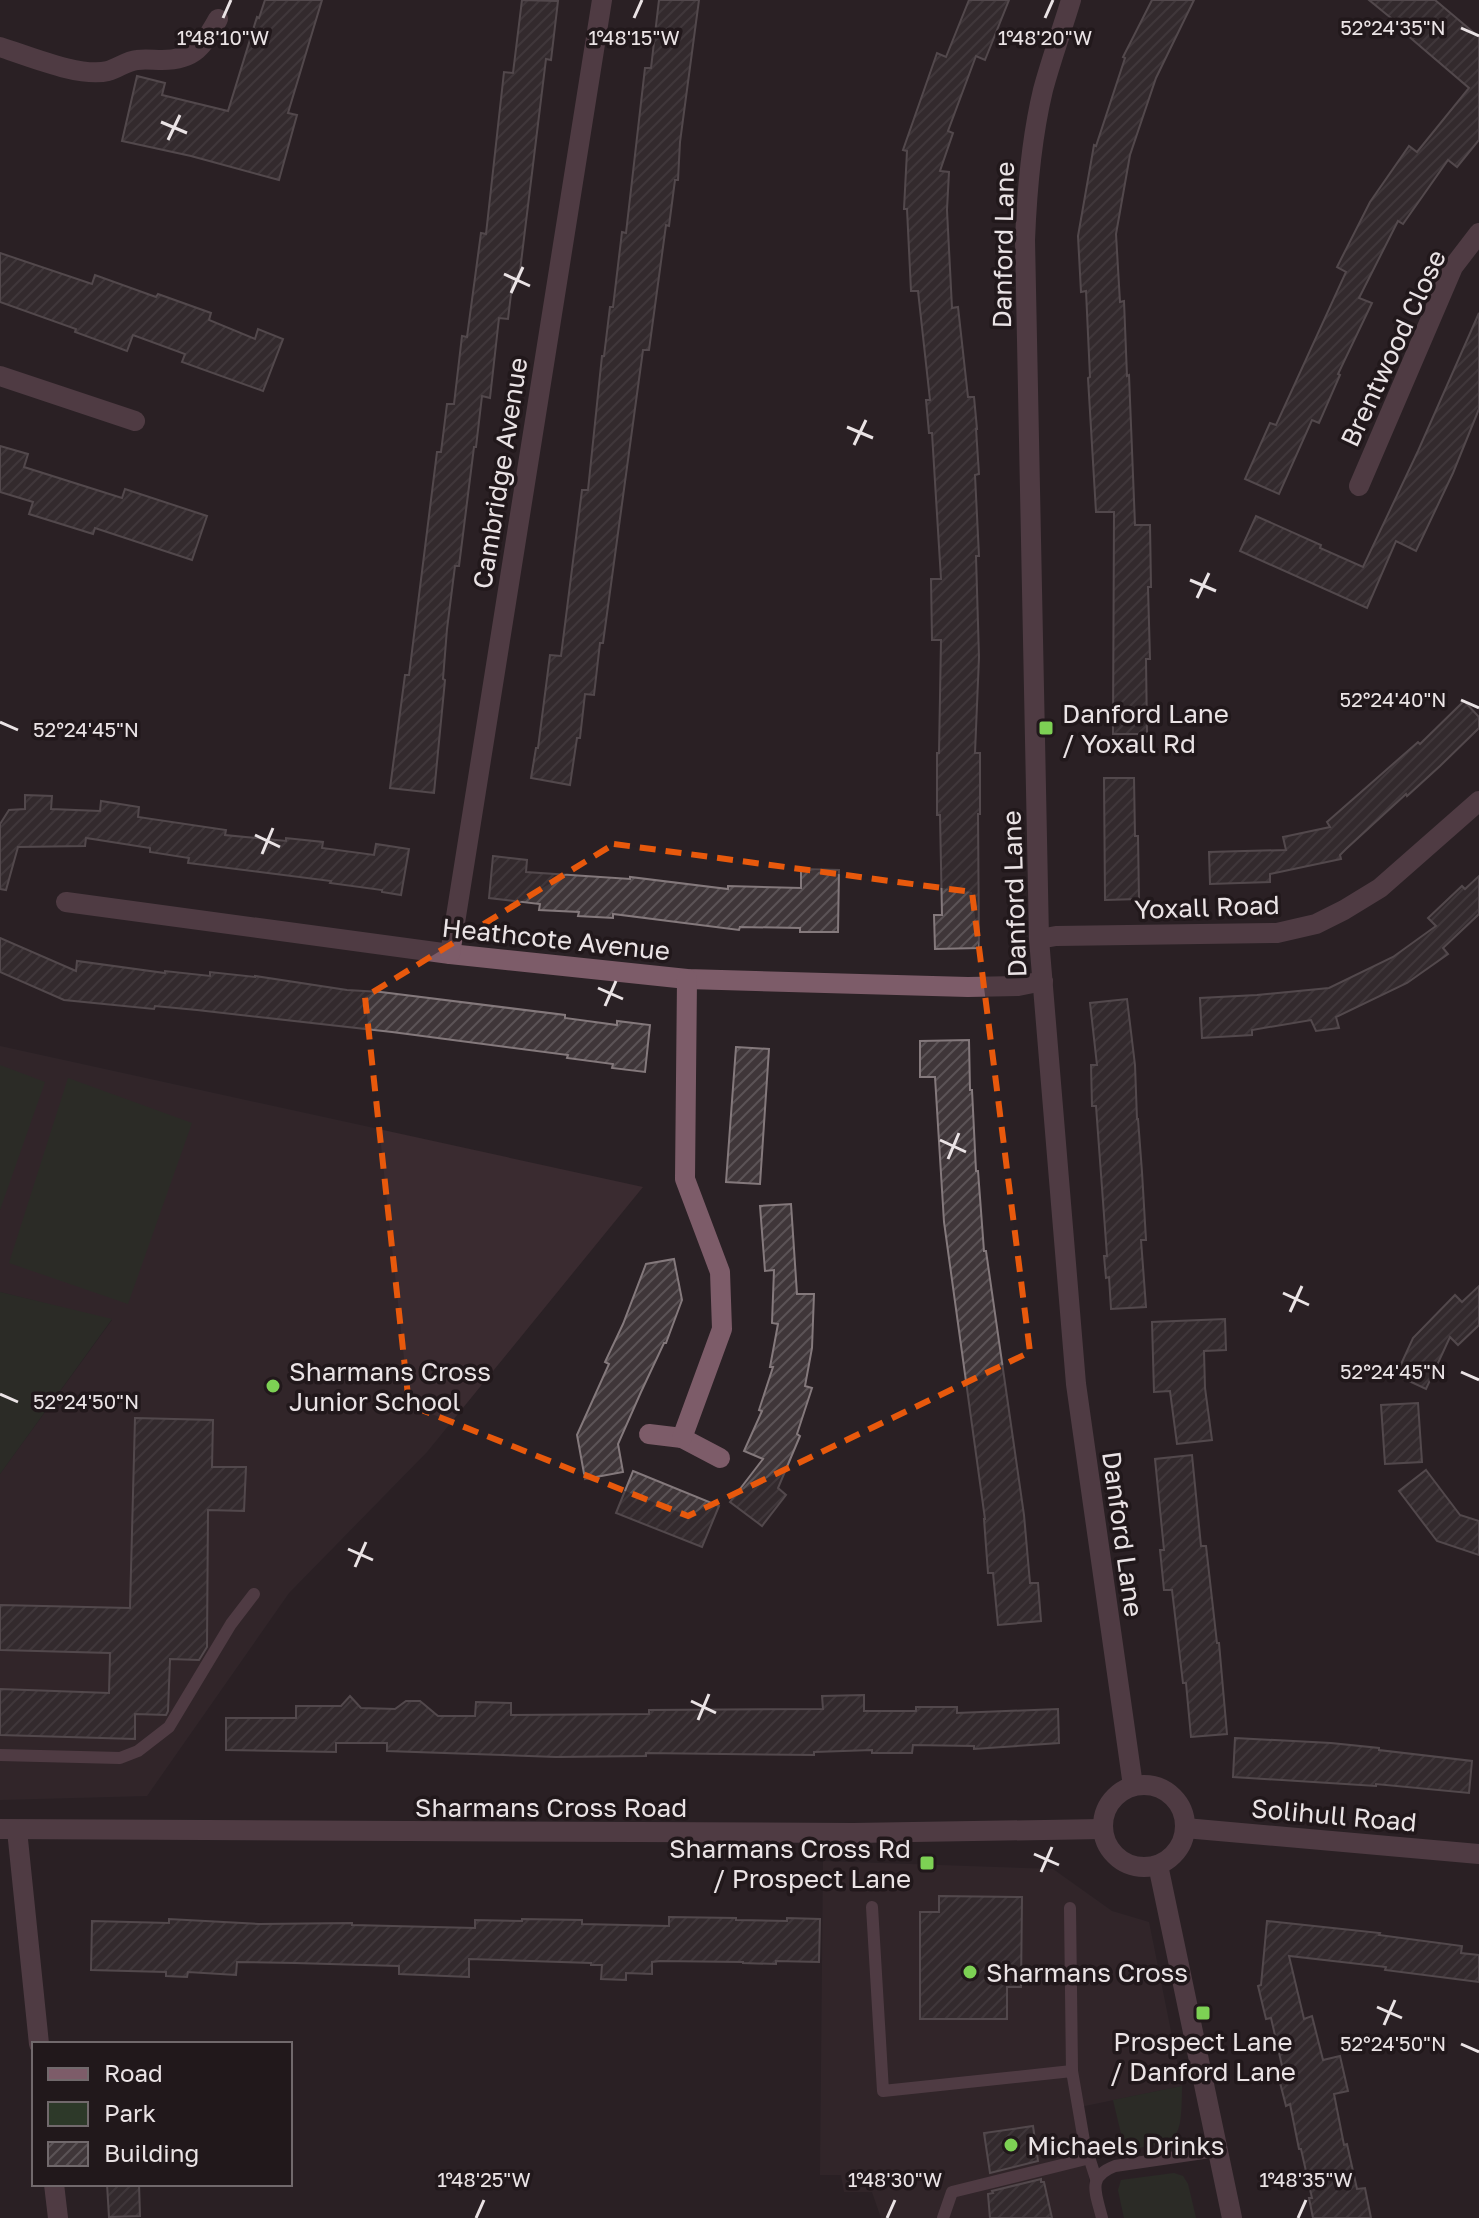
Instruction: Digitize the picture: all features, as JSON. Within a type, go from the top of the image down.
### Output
[{"type":"street","name":"Cambridge Avenue","points":[[450,954],[602,0]]},
{"type":"street","name":"Danford Lane","points":[[1071,0],[1044,89],[1026,194],[1039,939],[1076,1384],[1133,1786]]},
{"type":"street","points":[[0,47],[83,72],[110,70],[138,59],[178,60],[195,53],[218,19]]},
{"type":"street","name":"Brentwood Close","points":[[1359,486],[1453,267],[1479,233]]},
{"type":"street","points":[[0,376],[135,421]]},
{"type":"street","name":"Yoxall Road","points":[[1039,939],[1056,936],[1277,933],[1316,924],[1380,888],[1479,801]]},
{"type":"street","name":"Heathcote Avenue","points":[[66,902],[450,954],[687,979],[968,987],[1018,986],[1043,981]]},
{"type":"street","points":[[682,1438],[722,1329],[720,1272],[685,1179],[687,979]]},
{"type":"street","points":[[649,1434],[682,1438],[720,1458]]},
{"type":"street","points":[[1147,1785],[1162,1789],[1173,1797],[1181,1809],[1185,1828],[1182,1842],[1177,1851],[1158,1865],[1143,1868],[1122,1861],[1111,1852],[1104,1839],[1104,1815],[1110,1802],[1120,1792],[1133,1786],[1147,1785]]},
{"type":"street","name":"Solihull Road","points":[[1185,1828],[1479,1854]]},
{"type":"street","name":"Sharmans Cross Road","points":[[8,1830],[853,1833],[1102,1829]]},
{"type":"street","points":[[8,1830],[39,2042]]},
{"type":"street","points":[[1158,1865],[1232,2218]]},
{"type":"street","points":[[54,2186],[58,2218]]},
{"type":"lane","points":[[0,1755],[120,1758],[138,1751],[169,1727],[231,1624],[254,1594]]},
{"type":"lane","points":[[872,1907],[883,2091],[1072,2071]]},
{"type":"lane","points":[[1070,1908],[1072,2071],[1102,2218]]},
{"type":"lane","points":[[1096,2179],[1103,2171],[1115,2166],[1217,2151]]},
{"type":"lane","points":[[943,2218],[952,2192],[1090,2158]]},
{"type":"highlighted area","points":[[614,844],[972,892],[1030,1352],[688,1516],[409,1405],[365,997]]},
{"type":"shaded area","name":"Sharmans Cross Junior School","points":[[0,1046],[643,1187],[427,1452],[289,1593],[147,1796],[0,1800],[0,1474],[112,1320],[0,1292]]},
{"type":"shaded area","points":[[823,1861],[1053,1869],[1112,1911],[1149,1922],[1182,2086],[1075,2108],[1097,2218],[881,2218],[872,2192],[844,2192],[841,2175],[820,2175]]},
{"type":"green space","points":[[0,1065],[45,1082],[0,1210]]},
{"type":"green space","points":[[68,1078],[192,1123],[128,1304],[9,1263]]},
{"type":"green space","points":[[0,1292],[112,1319],[0,1474]]},
{"type":"green space","points":[[1182,2086],[1181,2119],[1174,2136],[1157,2144],[1125,2150],[1113,2100]]},
{"type":"green space","points":[[1174,2173],[1183,2176],[1188,2184],[1196,2218],[1124,2218],[1118,2190],[1121,2180]]},
{"type":"building","points":[[265,0],[322,0],[288,113],[297,115],[279,180],[122,141],[137,76],[165,83],[162,95],[228,111]]},
{"type":"building","points":[[522,0],[558,1],[551,60],[546,59],[519,279],[513,278],[508,319],[499,318],[490,398],[482,396],[459,566],[455,566],[434,793],[390,788],[405,675],[409,675],[437,452],[441,452],[447,404],[454,404],[462,336],[467,337],[481,233],[486,234],[504,72],[513,73]]},
{"type":"building","points":[[659,0],[699,0],[680,142],[678,180],[675,180],[669,226],[666,225],[649,350],[643,350],[603,643],[600,643],[594,695],[585,694],[570,785],[531,778],[550,655],[561,656],[582,490],[588,490],[602,356],[610,307],[613,307],[622,232],[626,233],[645,68],[651,68]]},
{"type":"building","points":[[969,0],[1009,0],[985,60],[976,56],[948,131],[953,133],[940,171],[949,172],[947,210],[952,308],[958,307],[968,397],[974,397],[977,429],[979,474],[975,475],[979,657],[975,753],[980,753],[979,948],[935,949],[934,915],[942,915],[940,815],[937,815],[941,640],[932,640],[931,579],[941,579],[932,433],[929,433],[926,400],[930,400],[918,291],[911,291],[907,209],[904,209],[907,151],[903,150],[937,53],[946,57]]},
{"type":"building","points":[[1152,0],[1194,0],[1156,78],[1130,155],[1116,234],[1129,375],[1135,525],[1150,525],[1151,587],[1148,587],[1150,659],[1146,659],[1147,734],[1113,734],[1114,512],[1096,512],[1086,291],[1081,292],[1078,236],[1094,145],[1123,57]]},
{"type":"building","points":[[1369,0],[1435,0],[1479,37],[1479,140],[1457,167],[1448,160],[1403,224],[1398,221],[1359,298],[1372,303],[1338,374],[1319,423],[1312,420],[1279,494],[1245,479],[1270,423],[1276,425],[1346,272],[1337,267],[1370,202],[1409,146],[1417,152],[1469,88]]},
{"type":"building","points":[[0,253],[92,284],[95,275],[156,297],[158,294],[211,313],[209,320],[255,339],[258,329],[283,339],[263,391],[182,362],[185,354],[133,335],[127,351],[0,302]]},
{"type":"building","points":[[1479,313],[1479,409],[1416,551],[1396,541],[1367,608],[1240,551],[1256,516],[1363,567]]},
{"type":"building","points":[[0,446],[28,454],[24,467],[122,498],[125,489],[207,516],[192,560],[95,528],[93,534],[29,514],[33,502],[0,492]]},
{"type":"building","points":[[1464,701],[1479,717],[1479,728],[1346,849],[1340,855],[1341,859],[1270,874],[1270,882],[1210,884],[1209,852],[1286,850],[1283,837],[1330,827],[1327,822],[1418,742],[1420,744]]},
{"type":"building","points":[[1104,778],[1134,778],[1139,899],[1105,900]]},
{"type":"building","points":[[25,795],[52,796],[51,809],[100,811],[101,801],[139,807],[138,817],[226,830],[225,835],[323,842],[322,848],[374,855],[376,844],[409,849],[401,895],[331,881],[188,863],[189,858],[150,852],[150,848],[86,838],[85,846],[18,847],[6,890],[0,889],[0,824],[9,810],[25,809]]},
{"type":"building","points":[[493,856],[527,860],[526,872],[630,877],[728,889],[728,886],[801,888],[801,869],[839,870],[838,932],[800,932],[800,928],[740,927],[739,930],[613,914],[613,918],[539,910],[540,904],[489,898]]},
{"type":"building","points":[[1479,876],[1479,914],[1443,948],[1448,954],[1407,983],[1336,1017],[1339,1028],[1316,1031],[1311,1020],[1252,1030],[1252,1035],[1202,1038],[1200,998],[1329,988],[1393,957],[1436,926],[1428,918],[1462,886],[1465,889]]},
{"type":"building","points":[[0,938],[76,971],[77,961],[165,973],[210,976],[210,972],[255,976],[347,990],[565,1015],[565,1018],[617,1025],[617,1021],[650,1025],[645,1072],[612,1068],[613,1064],[567,1058],[568,1055],[392,1032],[197,1010],[64,1000],[0,972]]},
{"type":"building","points":[[1127,999],[1142,1172],[1146,1240],[1141,1240],[1146,1307],[1111,1309],[1104,1256],[1107,1256],[1096,1106],[1092,1106],[1091,1065],[1097,1065],[1090,1003]]},
{"type":"building","points":[[969,1040],[970,1090],[984,1251],[1024,1515],[1030,1583],[1038,1583],[1041,1621],[998,1625],[993,1573],[988,1573],[985,1519],[944,1222],[935,1077],[920,1077],[920,1041]]},
{"type":"building","points":[[736,1047],[769,1049],[760,1184],[726,1182]]},
{"type":"building","points":[[791,1204],[797,1294],[814,1294],[812,1348],[805,1386],[812,1388],[797,1434],[800,1436],[778,1488],[786,1495],[762,1526],[730,1502],[763,1459],[744,1451],[762,1411],[759,1410],[773,1367],[770,1367],[778,1324],[772,1323],[774,1270],[765,1271],[760,1206]]},
{"type":"building","points":[[674,1259],[682,1300],[666,1343],[618,1444],[623,1472],[585,1479],[577,1435],[609,1364],[605,1362],[646,1264]]},
{"type":"building","points":[[1479,1286],[1479,1325],[1458,1345],[1450,1337],[1426,1389],[1396,1375],[1413,1338],[1455,1295],[1462,1302]]},
{"type":"building","points":[[1225,1319],[1226,1350],[1204,1351],[1212,1440],[1177,1444],[1170,1391],[1154,1392],[1152,1322]]},
{"type":"building","points":[[1418,1403],[1422,1462],[1385,1464],[1381,1405]]},
{"type":"building","points":[[135,1418],[213,1420],[212,1467],[246,1467],[244,1511],[208,1510],[207,1647],[199,1660],[170,1659],[168,1711],[166,1715],[135,1714],[135,1739],[0,1735],[0,1689],[109,1693],[110,1653],[0,1650],[0,1605],[130,1608]]},
{"type":"building","points":[[1192,1455],[1201,1546],[1206,1546],[1219,1643],[1227,1734],[1191,1737],[1172,1590],[1164,1590],[1160,1550],[1164,1550],[1155,1459]]},
{"type":"building","points":[[1426,1470],[1460,1515],[1479,1521],[1479,1555],[1437,1541],[1399,1491]]},
{"type":"building","points":[[633,1471],[719,1506],[702,1547],[616,1513]]},
{"type":"building","points":[[864,1695],[864,1711],[916,1711],[916,1707],[957,1707],[957,1713],[1058,1709],[1059,1743],[974,1749],[974,1746],[913,1745],[912,1753],[872,1753],[872,1750],[814,1752],[814,1755],[646,1753],[646,1756],[556,1757],[387,1751],[387,1743],[336,1743],[336,1752],[226,1750],[226,1718],[296,1718],[296,1706],[341,1706],[350,1696],[361,1708],[395,1709],[406,1701],[420,1701],[438,1716],[475,1716],[476,1702],[511,1703],[511,1715],[649,1714],[649,1710],[823,1709],[822,1696]]},
{"type":"building","points":[[1235,1738],[1331,1743],[1472,1761],[1469,1793],[1376,1784],[1233,1777]]},
{"type":"building","name":"Sharmans Cross","points":[[939,1896],[1022,1897],[1021,1987],[1007,1987],[1007,2019],[920,2019],[920,1912],[939,1912]]},
{"type":"building","points":[[669,1917],[787,1921],[787,1918],[820,1919],[819,1962],[660,1961],[652,1962],[652,1974],[626,1973],[626,1980],[601,1979],[602,1965],[591,1963],[469,1959],[469,1977],[399,1974],[399,1966],[295,1963],[237,1962],[236,1975],[188,1972],[187,1977],[166,1976],[166,1972],[91,1970],[92,1921],[169,1923],[169,1919],[475,1928],[475,1920],[522,1919],[669,1926]]},
{"type":"building","points":[[1267,1921],[1380,1933],[1462,1946],[1461,1953],[1479,1955],[1479,1982],[1289,1956],[1304,2019],[1312,2016],[1323,2060],[1340,2056],[1348,2091],[1334,2094],[1357,2189],[1365,2188],[1371,2218],[1313,2218],[1309,2198],[1312,2198],[1290,2104],[1286,2106],[1277,2071],[1283,2070],[1271,2018],[1266,2019],[1258,1986],[1261,1985]]},
{"type":"building","name":"Michaels Drinks","points":[[1033,2126],[1038,2161],[990,2173],[984,2133]]},
{"type":"building","points":[[1041,2179],[1052,2218],[990,2218],[988,2194]]},
{"type":"building","points":[[107,2186],[139,2186],[140,2216],[109,2217]]},
{"type":"place","name":"Danford Lane / Yoxall Rd","points":[[1046,728]]},
{"type":"place","name":"Sharmans Cross Junior School","points":[[273,1386]]},
{"type":"place","name":"Sharmans Cross Rd / Prospect Lane","points":[[927,1863]]},
{"type":"place","name":"Sharmans Cross","points":[[970,1972]]},
{"type":"place","name":"Prospect Lane / Danford Lane","points":[[1203,2013]]},
{"type":"place","name":"Michaels Drinks","points":[[1011,2145]]}]
